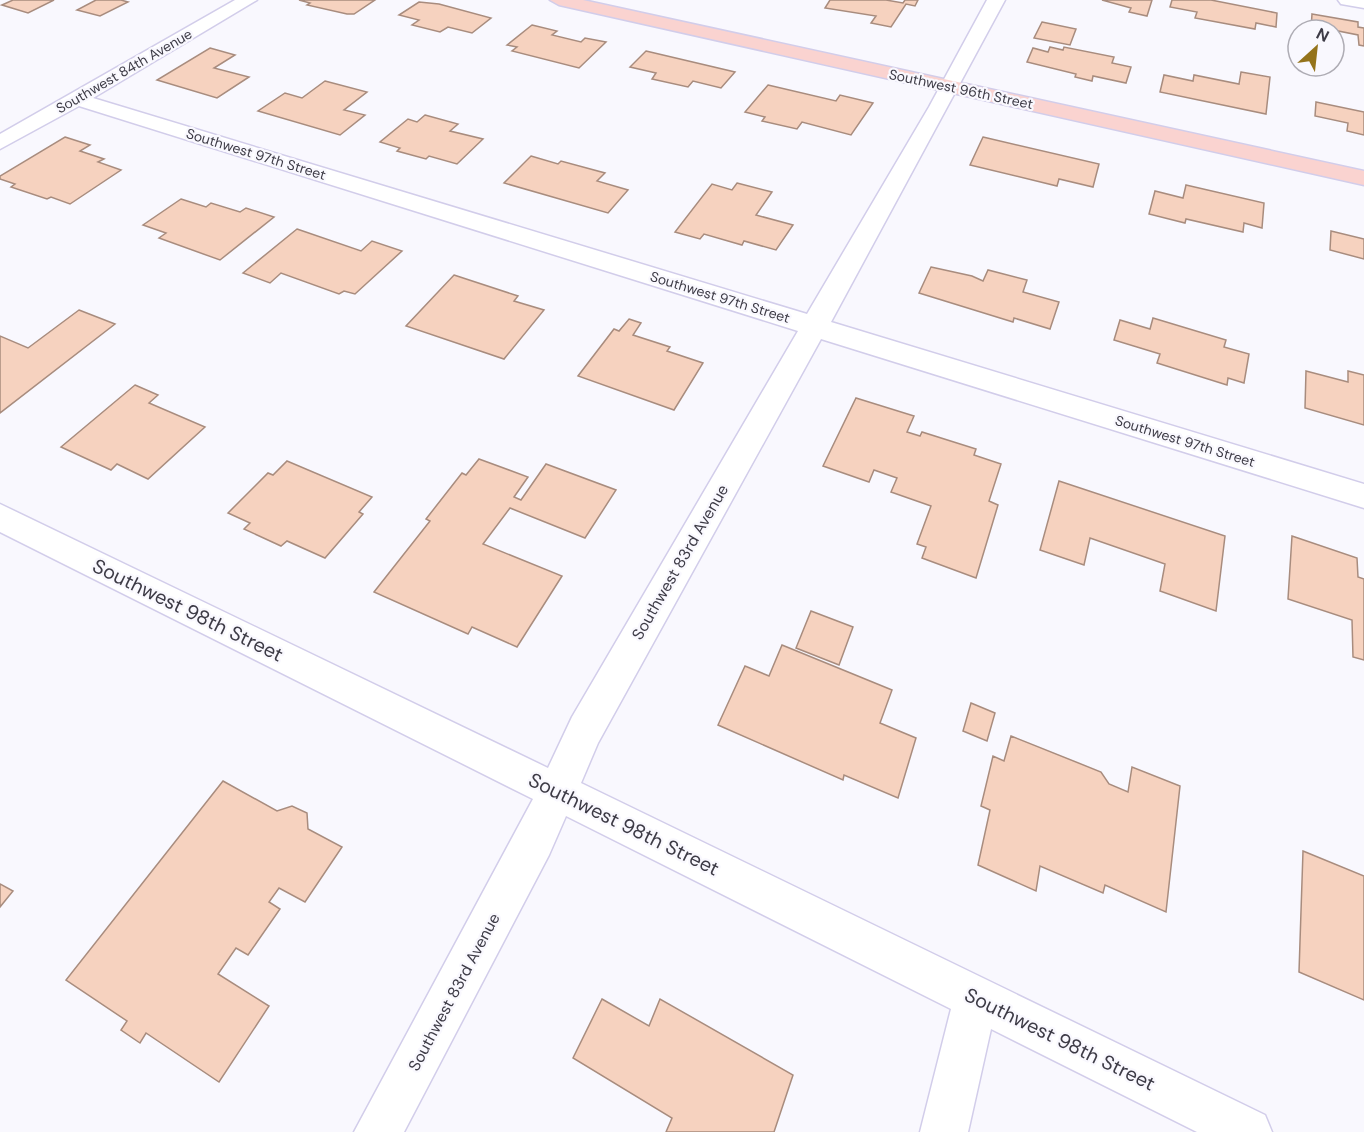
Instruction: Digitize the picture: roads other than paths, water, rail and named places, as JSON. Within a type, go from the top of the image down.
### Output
[{"type":"street","name":"Southwest 84th Avenue","points":[[0,143],[248,0]]},
{"type":"street","name":"Southwest 96th Street","points":[[559,0],[1364,178]]},
{"type":"street","name":"Southwest 83rd Avenue","points":[[378,1132],[535,841],[585,730],[950,87],[996,0]]},
{"type":"street","points":[[1347,0],[1364,3]]},
{"type":"street","name":"Southwest 97th Street","points":[[77,99],[1364,496]]},
{"type":"street","name":"Southwest 98th Street","points":[[0,517],[1248,1132]]},
{"type":"street","points":[[944,1132],[976,997]]}]
